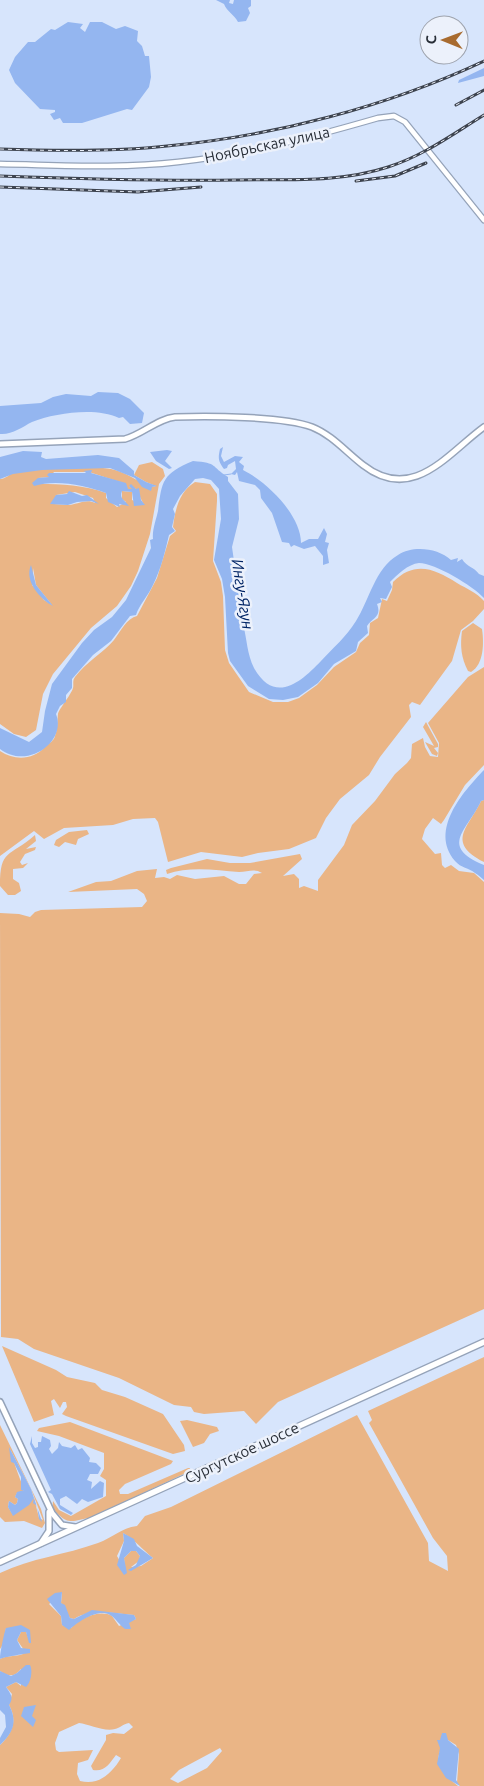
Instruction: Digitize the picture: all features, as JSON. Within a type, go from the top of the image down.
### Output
[{"type":"main road","points":[[0,444],[126,439],[140,434],[165,419],[176,417],[277,421],[313,428],[331,437],[372,471],[389,477],[407,478],[422,475],[434,469],[484,427]]},
{"type":"main road","name":"Сургутское шоссе","points":[[0,1562],[484,1342]]},
{"type":"main road","points":[[0,1402],[47,1504],[58,1521],[67,1527],[96,1520]]},
{"type":"main road","points":[[35,1547],[46,1537],[50,1523],[47,1504]]},
{"type":"main road","points":[[52,1513],[59,1536]]},
{"type":"main road","points":[[50,1523],[59,1536]]},
{"type":"street","name":"Ноябрьская улица","points":[[0,164],[116,166],[179,162],[254,151],[378,118],[394,116],[405,122],[418,136],[484,220]]},
{"type":"shaded area","points":[[152,462],[163,469],[165,476],[159,484],[150,534],[138,571],[131,586],[117,606],[91,628],[53,674],[43,694],[36,730],[26,737],[14,734],[0,724],[0,479],[24,471],[89,467],[117,470],[147,485],[156,486],[134,475],[139,465]],"holes":[[[54,472],[89,472],[123,483],[127,489],[133,489],[129,486],[136,489],[144,505],[132,500],[132,492],[122,491],[122,499],[126,502],[117,507],[106,498],[106,493],[98,490],[56,484],[39,484],[38,478],[50,477]],[[75,492],[93,498],[95,503],[88,501],[71,505],[54,504],[56,495]],[[33,568],[36,585],[52,605],[44,600],[32,585]]]},
{"type":"shaded area","points":[[195,482],[210,484],[217,494],[213,561],[221,582],[223,596],[225,650],[229,663],[249,692],[273,702],[288,702],[299,698],[317,685],[334,667],[356,652],[360,643],[369,635],[370,623],[378,618],[382,599],[387,601],[393,582],[409,571],[425,569],[441,574],[478,595],[484,601],[484,609],[461,630],[452,661],[420,705],[412,702],[409,705],[411,717],[380,757],[369,775],[340,799],[326,818],[316,838],[289,849],[242,857],[201,852],[168,862],[158,822],[155,818],[133,819],[113,825],[64,828],[44,839],[34,831],[0,856],[0,751],[18,758],[29,757],[35,755],[54,739],[57,730],[58,714],[72,691],[75,677],[110,645],[127,622],[137,616],[157,578],[170,536],[176,531],[173,527],[179,502],[185,491]]},
{"type":"shaded area","points":[[473,623],[482,629],[483,647],[481,659],[471,672],[468,671],[464,661],[461,641],[462,631]]},
{"type":"shaded area","points":[[484,667],[484,765],[465,785],[441,824],[433,818],[425,829],[422,839],[435,854],[441,853],[442,865],[445,868],[451,865],[459,871],[474,873],[484,882],[484,1309],[278,1402],[256,1424],[244,1411],[204,1414],[194,1412],[191,1407],[174,1405],[119,1378],[34,1349],[18,1339],[1,1337],[0,913],[19,914],[30,917],[35,912],[41,910],[142,907],[147,901],[144,894],[137,889],[68,892],[96,882],[111,881],[137,871],[157,869],[155,878],[164,877],[170,879],[177,875],[195,879],[224,876],[239,884],[246,884],[254,874],[262,873],[254,870],[239,872],[193,869],[167,874],[166,870],[171,868],[207,859],[230,863],[250,863],[300,854],[302,859],[283,876],[294,874],[299,879],[299,888],[304,886],[318,891],[318,880],[344,845],[352,825],[411,758],[412,744],[423,738],[430,756],[438,757],[439,743],[428,723],[468,677]]},
{"type":"shaded area","points":[[426,722],[438,744],[438,747],[434,748],[438,753],[437,756],[432,754],[425,742],[434,746],[423,727]]},
{"type":"shaded area","points":[[484,800],[484,862],[465,848],[463,834],[481,801]]},
{"type":"shaded area","points":[[87,830],[89,834],[78,839],[76,845],[65,842],[59,847],[54,845],[56,840],[69,832]]},
{"type":"shaded area","points":[[35,835],[36,841],[26,849],[36,847],[35,850],[25,854],[20,862],[22,865],[28,863],[23,868],[13,869],[13,879],[19,883],[21,891],[15,895],[8,895],[0,886],[0,874],[4,859]]},
{"type":"shaded area","points":[[2,1346],[56,1370],[67,1377],[95,1383],[102,1390],[125,1397],[163,1414],[184,1445],[185,1451],[173,1454],[66,1416],[62,1414],[67,1407],[66,1402],[63,1402],[60,1408],[54,1399],[51,1401],[54,1415],[34,1422]]},
{"type":"shaded area","points":[[484,1357],[484,1786],[460,1786],[457,1783],[459,1754],[456,1745],[448,1740],[439,1753],[440,1764],[446,1775],[458,1786],[0,1786],[0,1745],[8,1736],[13,1722],[12,1711],[9,1705],[12,1694],[6,1687],[16,1682],[21,1686],[21,1669],[14,1675],[6,1674],[0,1671],[0,1659],[23,1654],[24,1650],[17,1640],[21,1632],[26,1632],[28,1637],[30,1630],[6,1628],[4,1643],[0,1649],[0,1573],[24,1564],[98,1543],[126,1529],[137,1526],[145,1516],[171,1507],[357,1415],[428,1543],[429,1561],[448,1571],[447,1556],[433,1538],[369,1423],[372,1420],[368,1411]],"holes":[[[123,1533],[135,1541],[153,1558],[141,1566],[131,1567],[139,1561],[140,1556],[136,1551],[131,1551],[124,1558],[125,1570],[117,1556],[124,1541]],[[62,1593],[61,1603],[70,1618],[74,1619],[89,1613],[104,1612],[134,1615],[136,1619],[119,1626],[112,1616],[96,1614],[85,1618],[71,1628],[62,1625],[61,1616],[49,1604]],[[79,1723],[111,1730],[129,1723],[133,1727],[124,1734],[113,1733],[106,1735],[106,1740],[91,1766],[93,1770],[104,1769],[116,1755],[121,1758],[109,1773],[93,1782],[80,1781],[77,1774],[78,1763],[88,1760],[93,1750],[59,1752],[56,1750],[55,1743],[59,1732]],[[220,1748],[222,1751],[207,1768],[178,1783],[170,1779],[179,1770]]]},
{"type":"shaded area","points":[[187,1420],[217,1427],[219,1431],[210,1434],[204,1443],[193,1447],[180,1421]]},
{"type":"shaded area","points":[[70,1422],[173,1461],[171,1464],[125,1484],[119,1490],[120,1494],[128,1494],[188,1468],[190,1468],[190,1471],[90,1518],[74,1521],[67,1520],[55,1511],[53,1501],[59,1510],[71,1516],[106,1496],[106,1480],[100,1476],[104,1469],[104,1453],[59,1436],[37,1431],[39,1428]]},
{"type":"shaded area","points":[[0,1425],[41,1509],[45,1523],[42,1528],[24,1521],[5,1522],[0,1517]],"holes":[[[10,1449],[31,1489],[43,1520],[39,1518],[34,1498],[13,1515],[8,1507],[9,1501],[15,1505],[17,1503],[18,1499],[15,1497],[17,1493],[23,1492],[24,1489]]]},
{"type":"water","points":[[216,0],[230,0],[229,3],[233,4],[234,0],[251,0],[251,6],[248,8],[250,13],[246,21],[238,22],[224,4]]},
{"type":"water","points":[[68,22],[83,24],[80,28],[85,32],[90,22],[102,22],[116,29],[125,26],[138,31],[137,41],[142,46],[145,56],[149,56],[151,77],[149,87],[132,110],[127,109],[82,123],[63,123],[60,118],[54,120],[50,114],[55,112],[55,110],[40,109],[15,83],[9,70],[15,57],[28,42],[35,42],[51,29],[55,30]]},
{"type":"water","points":[[484,68],[484,76],[458,83],[459,80]]},
{"type":"water","points":[[98,392],[118,393],[130,399],[144,413],[142,423],[130,424],[123,417],[76,412],[41,419],[13,432],[0,434],[0,406],[41,403],[53,397],[66,394],[91,396]]},
{"type":"water","points":[[223,447],[221,456],[224,462],[235,456],[243,457],[239,462],[244,466],[243,470],[272,491],[281,501],[295,521],[301,543],[309,539],[318,539],[324,528],[327,534],[325,542],[329,543],[327,550],[329,563],[323,565],[323,556],[315,546],[304,549],[294,545],[291,547],[289,543],[282,542],[272,513],[261,498],[260,490],[255,485],[239,481],[237,472],[235,475],[231,474],[236,469],[235,461],[228,465],[227,468],[224,469],[222,466],[219,457],[220,449]]},
{"type":"water","points":[[23,451],[42,452],[41,457],[46,459],[98,455],[119,458],[134,471],[134,475],[157,486],[152,487],[151,491],[142,487],[135,478],[110,468],[42,470],[13,474],[0,479],[0,457]]},
{"type":"water","points":[[172,451],[165,461],[172,468],[169,469],[156,461],[150,452]]},
{"type":"water","name":"Ингу-Ягун","points":[[193,461],[214,466],[228,477],[228,481],[238,494],[239,519],[232,547],[236,575],[242,596],[239,603],[243,613],[248,652],[252,663],[262,679],[271,685],[279,688],[288,686],[297,682],[313,669],[352,627],[361,613],[373,585],[384,568],[390,561],[404,552],[425,549],[439,553],[451,560],[458,558],[457,562],[462,559],[466,564],[484,576],[484,598],[463,582],[444,571],[426,564],[411,565],[390,582],[392,587],[386,599],[380,598],[382,602],[377,604],[378,614],[367,626],[368,633],[358,642],[356,651],[334,664],[318,683],[298,697],[283,700],[269,699],[248,686],[230,661],[225,597],[222,579],[214,560],[221,519],[219,489],[211,480],[195,479],[180,496],[173,509],[175,514],[172,527],[175,531],[169,535],[161,567],[151,589],[136,615],[130,616],[111,641],[93,655],[72,679],[72,688],[66,695],[66,702],[60,706],[56,714],[58,724],[56,734],[50,743],[32,755],[11,755],[0,749],[0,728],[29,742],[42,732],[52,684],[82,643],[94,630],[112,617],[126,600],[151,548],[150,540],[153,539],[161,492],[165,480],[175,470]]},
{"type":"water","points":[[92,470],[91,473],[126,483],[128,489],[132,489],[129,486],[131,484],[136,489],[139,488],[141,500],[145,505],[134,506],[132,492],[122,491],[122,498],[129,506],[119,504],[120,507],[108,502],[106,493],[89,488],[60,483],[34,486],[32,483],[38,478],[49,477],[47,475],[49,473],[85,473],[83,471]]},
{"type":"water","points":[[69,491],[82,496],[87,495],[99,504],[91,501],[68,505],[50,504],[56,495],[67,494]]},
{"type":"water","points":[[31,565],[36,585],[53,606],[34,589],[29,571]]},
{"type":"water","points":[[484,770],[484,800],[481,801],[464,829],[459,844],[462,851],[470,858],[484,865],[484,880],[455,861],[448,849],[446,837],[447,824],[452,812],[467,789]]},
{"type":"water","points":[[32,1436],[32,1443],[35,1448],[38,1447],[38,1442],[41,1442],[42,1436],[50,1440],[51,1446],[49,1449],[52,1454],[58,1448],[59,1442],[62,1446],[71,1448],[75,1445],[78,1450],[82,1448],[90,1458],[89,1462],[96,1463],[101,1468],[98,1474],[90,1474],[87,1480],[92,1482],[91,1489],[100,1481],[104,1483],[103,1497],[88,1502],[82,1499],[77,1504],[66,1496],[60,1499],[60,1505],[73,1513],[71,1515],[60,1509],[52,1494],[48,1492],[51,1490],[30,1444]]},
{"type":"water","points":[[9,1447],[31,1489],[37,1506],[33,1503],[34,1498],[29,1505],[13,1516],[8,1507],[9,1501],[15,1505],[18,1499],[15,1497],[17,1492],[24,1490],[21,1490],[21,1477],[14,1463],[11,1462]]},
{"type":"water","points":[[123,1533],[134,1539],[137,1546],[153,1558],[131,1571],[128,1570],[136,1565],[140,1556],[136,1551],[131,1551],[124,1558],[127,1573],[124,1575],[117,1565],[124,1541]]},
{"type":"water","points":[[62,1592],[61,1603],[65,1605],[70,1618],[74,1619],[92,1610],[134,1615],[136,1619],[129,1623],[131,1629],[125,1629],[112,1616],[100,1613],[83,1620],[69,1630],[62,1625],[61,1616],[47,1599],[55,1593]]},
{"type":"water","points":[[21,1625],[30,1630],[31,1643],[29,1643],[26,1632],[21,1632],[17,1640],[21,1648],[30,1649],[30,1653],[0,1659],[6,1628]]},
{"type":"water","points":[[26,1665],[30,1665],[31,1670],[28,1685],[26,1687],[16,1682],[6,1687],[11,1696],[9,1705],[14,1722],[11,1732],[0,1745],[0,1738],[6,1727],[5,1715],[0,1710],[0,1671],[11,1676]]},
{"type":"water","points":[[36,1705],[32,1716],[36,1720],[33,1727],[21,1716],[24,1707]]},
{"type":"water","points":[[442,1733],[446,1733],[448,1740],[459,1749],[456,1780],[460,1786],[446,1778],[437,1764],[440,1748],[437,1740],[440,1740]]},
{"type":"waterway","points":[[224,475],[231,474]]},
{"type":"railway","points":[[0,149],[63,151],[125,149],[167,146],[248,135],[329,117],[369,105],[408,92],[484,61]]},
{"type":"railway","points":[[456,105],[484,90]]},
{"type":"railway","points":[[0,176],[119,180],[313,179],[351,176],[388,167],[413,157],[484,115]]},
{"type":"railway","points":[[356,181],[395,176],[426,163]]},
{"type":"railway","points":[[0,187],[138,192],[201,187]]}]
